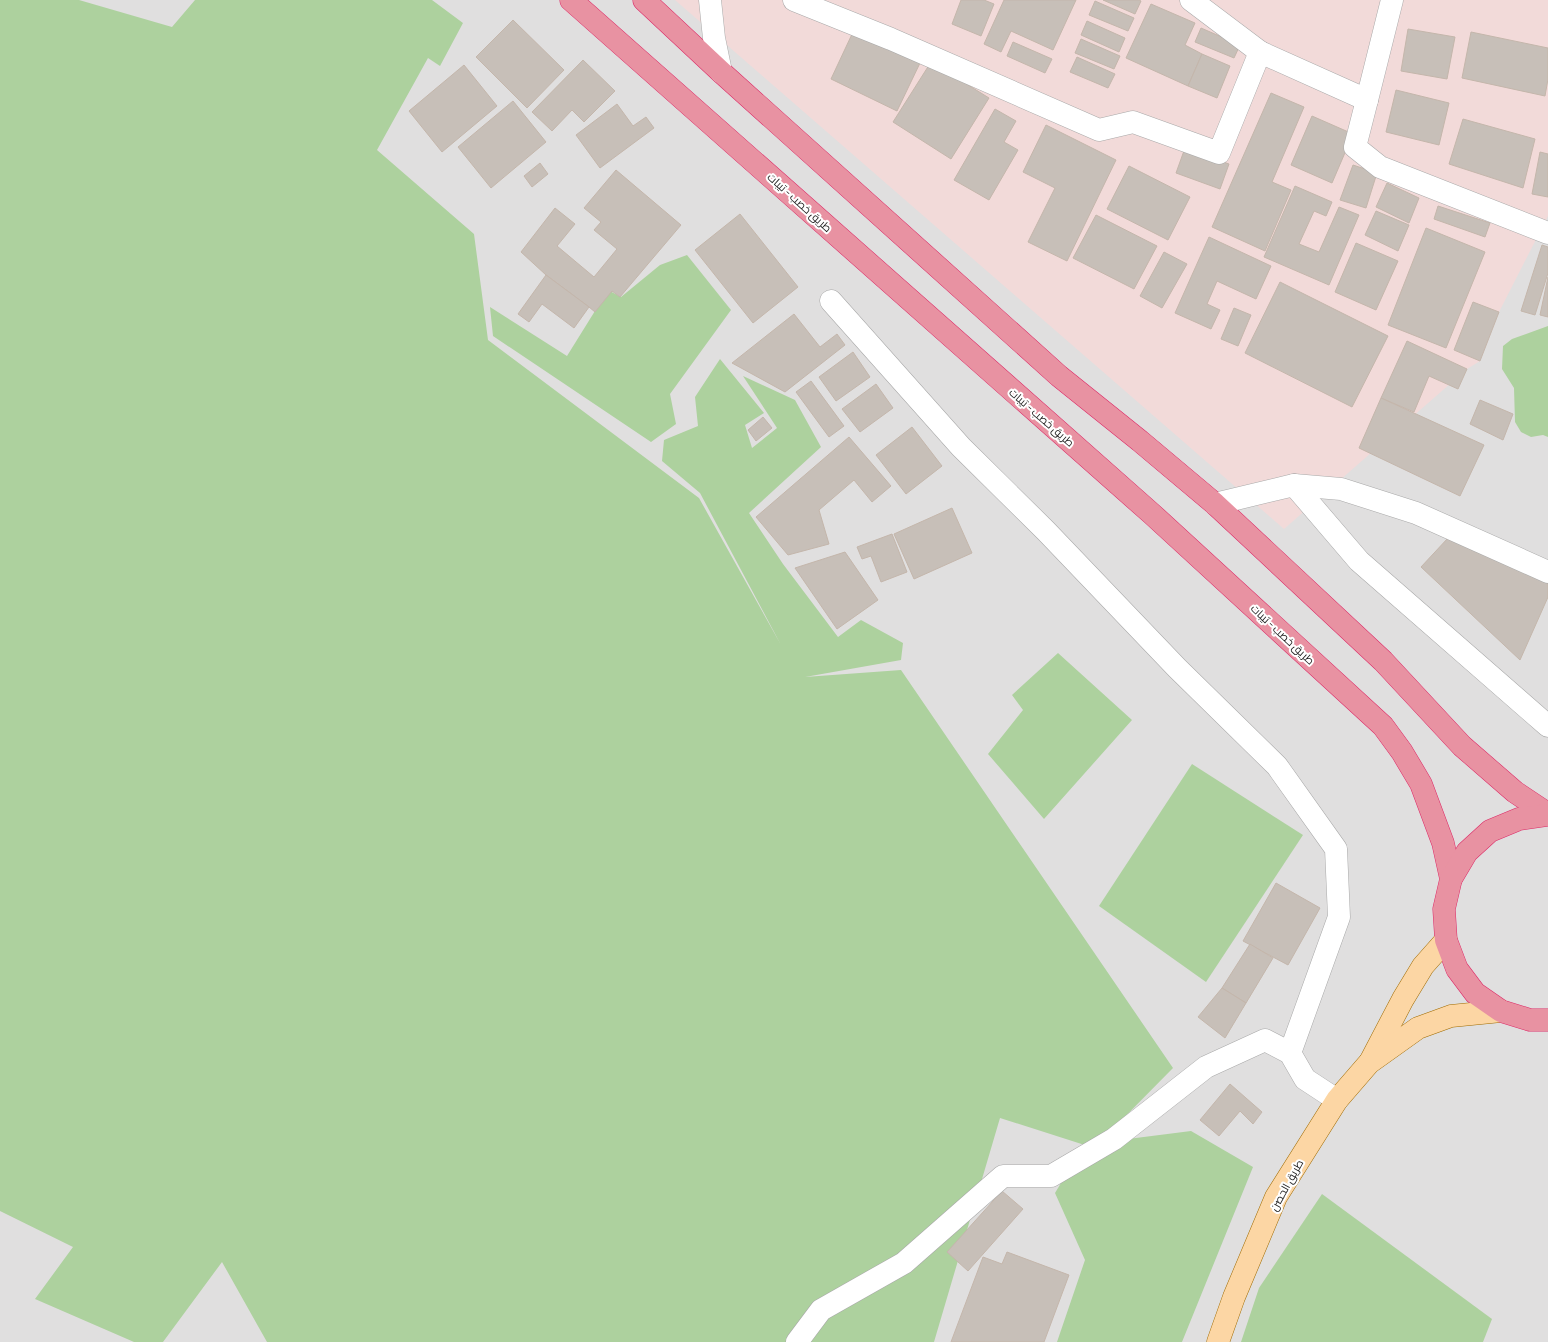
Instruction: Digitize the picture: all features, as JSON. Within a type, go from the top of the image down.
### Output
[{"type":"highway","name":"طريق خصب - تيبات","points":[[571,0],[1152,514],[1383,726],[1402,752],[1421,784],[1443,843],[1451,879]]},
{"type":"highway","points":[[644,0],[721,72],[1059,376],[1140,441],[1214,504],[1383,661],[1462,746],[1477,760],[1515,792],[1548,815]]},
{"type":"highway","points":[[1542,1023],[1500,1011],[1475,993],[1457,969],[1446,940],[1444,909],[1451,879],[1467,852],[1490,832],[1519,819],[1548,815]]},
{"type":"main road","name":"طريق الحصن","points":[[1218,1342],[1234,1297],[1276,1197],[1337,1100],[1369,1063],[1403,999],[1423,966],[1446,940]]},
{"type":"main road","name":"طريق الحصن","points":[[1369,1063],[1418,1028],[1451,1016],[1500,1011]]},
{"type":"street","points":[[710,0],[714,38],[721,72]]},
{"type":"street","points":[[794,0],[891,39],[1099,130],[1133,122],[1219,153],[1260,52]]},
{"type":"street","points":[[1191,0],[1260,52],[1367,100]]},
{"type":"street","points":[[1392,0],[1355,148],[1380,166],[1548,234]]},
{"type":"street","points":[[831,301],[961,447],[1046,531],[1177,668],[1277,766],[1336,849],[1339,917],[1290,1053]]},
{"type":"street","points":[[1294,485],[1359,561],[1548,726]]},
{"type":"street","points":[[1214,504],[1294,485],[1341,489],[1416,513],[1548,572]]},
{"type":"street","points":[[797,1342],[821,1310],[904,1264],[1003,1176],[1051,1176],[1114,1139],[1206,1067],[1265,1040],[1290,1053],[1305,1079],[1337,1100]]},
{"type":"shaded area","points":[[0,0],[1548,0],[1548,1342],[0,1342]]},
{"type":"shaded area","points":[[675,0],[1548,0],[1548,216],[1499,312],[1480,361],[1467,369],[1284,529]]},
{"type":"green space","points":[[0,0],[79,0],[172,27],[195,0],[432,0],[463,23],[440,66],[428,58],[377,150],[474,234],[488,340],[699,498],[781,645],[700,493],[662,461],[664,440],[698,426],[695,397],[720,359],[764,413],[745,425],[752,448],[777,428],[743,376],[795,400],[821,447],[749,513],[783,564],[838,637],[861,620],[903,643],[901,660],[805,677],[901,670],[1173,1068],[1094,1148],[1000,1118],[934,1342],[267,1342],[222,1262],[163,1342],[134,1342],[35,1299],[73,1247],[0,1211]]},
{"type":"green space","points":[[687,255],[731,310],[670,394],[676,424],[651,442],[493,336],[490,307],[567,356],[608,290],[621,297],[660,265]]},
{"type":"green space","points":[[1548,326],[1548,437],[1543,435],[1531,437],[1521,432],[1515,422],[1514,388],[1502,369],[1503,346],[1512,339]]},
{"type":"green space","points":[[1058,653],[1132,720],[1044,819],[988,754],[1023,710],[1012,695]]},
{"type":"green space","points":[[1192,764],[1303,835],[1206,982],[1099,906]]},
{"type":"green space","points":[[1191,1131],[1253,1167],[1182,1342],[1057,1342],[1085,1260],[1055,1193],[1076,1158],[1128,1139]]},
{"type":"green space","points":[[1322,1194],[1492,1319],[1483,1342],[1241,1342],[1259,1288]]},
{"type":"building","points":[[961,0],[984,0],[994,4],[981,36],[952,24]]},
{"type":"building","points":[[1004,0],[1076,0],[1053,50],[1011,31],[1001,52],[984,44]]},
{"type":"building","points":[[1103,0],[1139,0],[1141,1],[1135,14]]},
{"type":"building","points":[[1095,1],[1134,18],[1128,31],[1089,15]]},
{"type":"building","points":[[1151,4],[1195,23],[1185,45],[1202,54],[1188,86],[1126,58]]},
{"type":"building","points":[[513,20],[564,70],[527,108],[476,57]]},
{"type":"building","points":[[1087,21],[1125,38],[1119,52],[1081,35]]},
{"type":"building","points":[[1201,28],[1240,45],[1234,58],[1195,42]]},
{"type":"building","points":[[1408,29],[1455,37],[1447,79],[1401,71]]},
{"type":"building","points":[[853,32],[920,63],[897,111],[831,79]]},
{"type":"building","points":[[1471,32],[1548,48],[1548,79],[1545,96],[1462,78]]},
{"type":"building","points":[[1081,39],[1120,56],[1114,69],[1075,53]]},
{"type":"building","points":[[1013,42],[1052,59],[1045,73],[1007,56]]},
{"type":"building","points":[[1202,54],[1230,66],[1217,98],[1188,86]]},
{"type":"building","points":[[1077,57],[1115,74],[1108,88],[1070,72]]},
{"type":"building","points":[[583,60],[615,91],[584,122],[572,110],[552,131],[532,112]]},
{"type":"building","points":[[931,62],[989,98],[951,159],[893,122]]},
{"type":"building","points":[[464,65],[497,106],[442,152],[409,111]]},
{"type":"building","points":[[1396,90],[1449,103],[1439,145],[1386,132]]},
{"type":"building","points":[[1271,93],[1304,107],[1272,182],[1291,190],[1265,251],[1212,227]]},
{"type":"building","points":[[513,101],[546,142],[491,188],[458,147]]},
{"type":"building","points":[[617,104],[633,126],[646,117],[654,128],[600,168],[576,135]]},
{"type":"building","points":[[995,109],[1016,121],[1004,142],[1018,150],[989,200],[954,180]]},
{"type":"building","points":[[1312,116],[1353,134],[1332,183],[1291,165]]},
{"type":"building","points":[[1463,119],[1535,139],[1523,188],[1449,164]]},
{"type":"building","points":[[1046,125],[1116,160],[1067,261],[1028,242],[1055,188],[1023,172]]},
{"type":"building","points":[[1185,148],[1229,164],[1220,189],[1176,173]]},
{"type":"building","points":[[1540,152],[1548,154],[1548,197],[1532,194]]},
{"type":"building","points":[[540,163],[548,174],[532,187],[524,176]]},
{"type":"building","points":[[1353,165],[1377,173],[1366,208],[1340,200]]},
{"type":"building","points":[[1129,166],[1190,197],[1168,240],[1107,209]]},
{"type":"building","points":[[616,170],[681,225],[620,297],[612,291],[595,312],[546,275],[521,252],[555,208],[575,224],[557,246],[594,277],[617,249],[594,230],[601,222],[584,208]]},
{"type":"building","points":[[1387,183],[1419,198],[1409,223],[1376,207]]},
{"type":"building","points":[[1295,186],[1332,202],[1326,216],[1314,211],[1299,244],[1319,252],[1339,207],[1359,215],[1329,285],[1264,257]]},
{"type":"building","points":[[1438,206],[1490,223],[1485,237],[1434,219]]},
{"type":"building","points":[[1376,211],[1409,225],[1398,251],[1365,235]]},
{"type":"building","points":[[740,214],[798,287],[753,323],[695,250]]},
{"type":"building","points":[[1096,215],[1157,246],[1134,289],[1073,258]]},
{"type":"building","points":[[1426,228],[1485,252],[1446,348],[1388,325]]},
{"type":"building","points":[[1209,237],[1271,266],[1256,299],[1217,281],[1207,304],[1220,310],[1211,329],[1175,313]]},
{"type":"building","points":[[1356,243],[1398,261],[1376,310],[1335,292]]},
{"type":"building","points":[[1542,245],[1548,247],[1548,273],[1535,315],[1521,311]]},
{"type":"building","points":[[1164,252],[1187,264],[1162,308],[1140,296]]},
{"type":"building","points":[[546,275],[589,307],[574,328],[542,304],[529,322],[518,314]]},
{"type":"building","points":[[1548,277],[1548,317],[1540,315]]},
{"type":"building","points":[[1280,282],[1388,336],[1352,407],[1245,353]]},
{"type":"building","points":[[1473,302],[1499,312],[1480,361],[1454,350]]},
{"type":"building","points":[[1234,308],[1251,315],[1238,346],[1221,339]]},
{"type":"building","points":[[794,314],[820,347],[837,334],[845,345],[785,392],[732,363]]},
{"type":"building","points":[[1407,341],[1467,369],[1458,389],[1429,376],[1414,412],[1381,398]]},
{"type":"building","points":[[853,352],[870,377],[836,401],[819,377]]},
{"type":"building","points":[[811,381],[844,426],[829,437],[796,392]]},
{"type":"building","points":[[876,384],[893,408],[860,432],[842,409]]},
{"type":"building","points":[[1381,398],[1484,445],[1460,496],[1359,448]]},
{"type":"building","points":[[1480,400],[1513,414],[1503,440],[1470,424]]},
{"type":"building","points":[[763,417],[772,428],[756,441],[748,430]]},
{"type":"building","points":[[912,427],[942,466],[906,494],[876,455]]},
{"type":"building","points":[[849,437],[891,486],[872,502],[854,480],[819,510],[829,544],[788,555],[756,517]]},
{"type":"building","points":[[952,508],[972,553],[914,579],[894,534]]},
{"type":"building","points":[[892,534],[907,572],[881,582],[871,556],[862,559],[857,547]]},
{"type":"building","points":[[1448,538],[1548,583],[1548,597],[1520,660],[1421,567]]},
{"type":"building","points":[[845,552],[878,600],[837,629],[795,568]]},
{"type":"building","points":[[1276,883],[1320,908],[1288,965],[1243,941]]},
{"type":"building","points":[[1250,944],[1273,958],[1246,1003],[1222,988]]},
{"type":"building","points":[[1222,988],[1246,1003],[1225,1038],[1198,1017]]},
{"type":"building","points":[[1230,1084],[1262,1112],[1253,1124],[1240,1111],[1219,1136],[1200,1120]]},
{"type":"building","points":[[1002,1191],[1023,1209],[968,1271],[947,1252]]},
{"type":"building","points":[[1007,1252],[1069,1275],[1044,1342],[951,1342],[983,1257],[1002,1264]]}]
